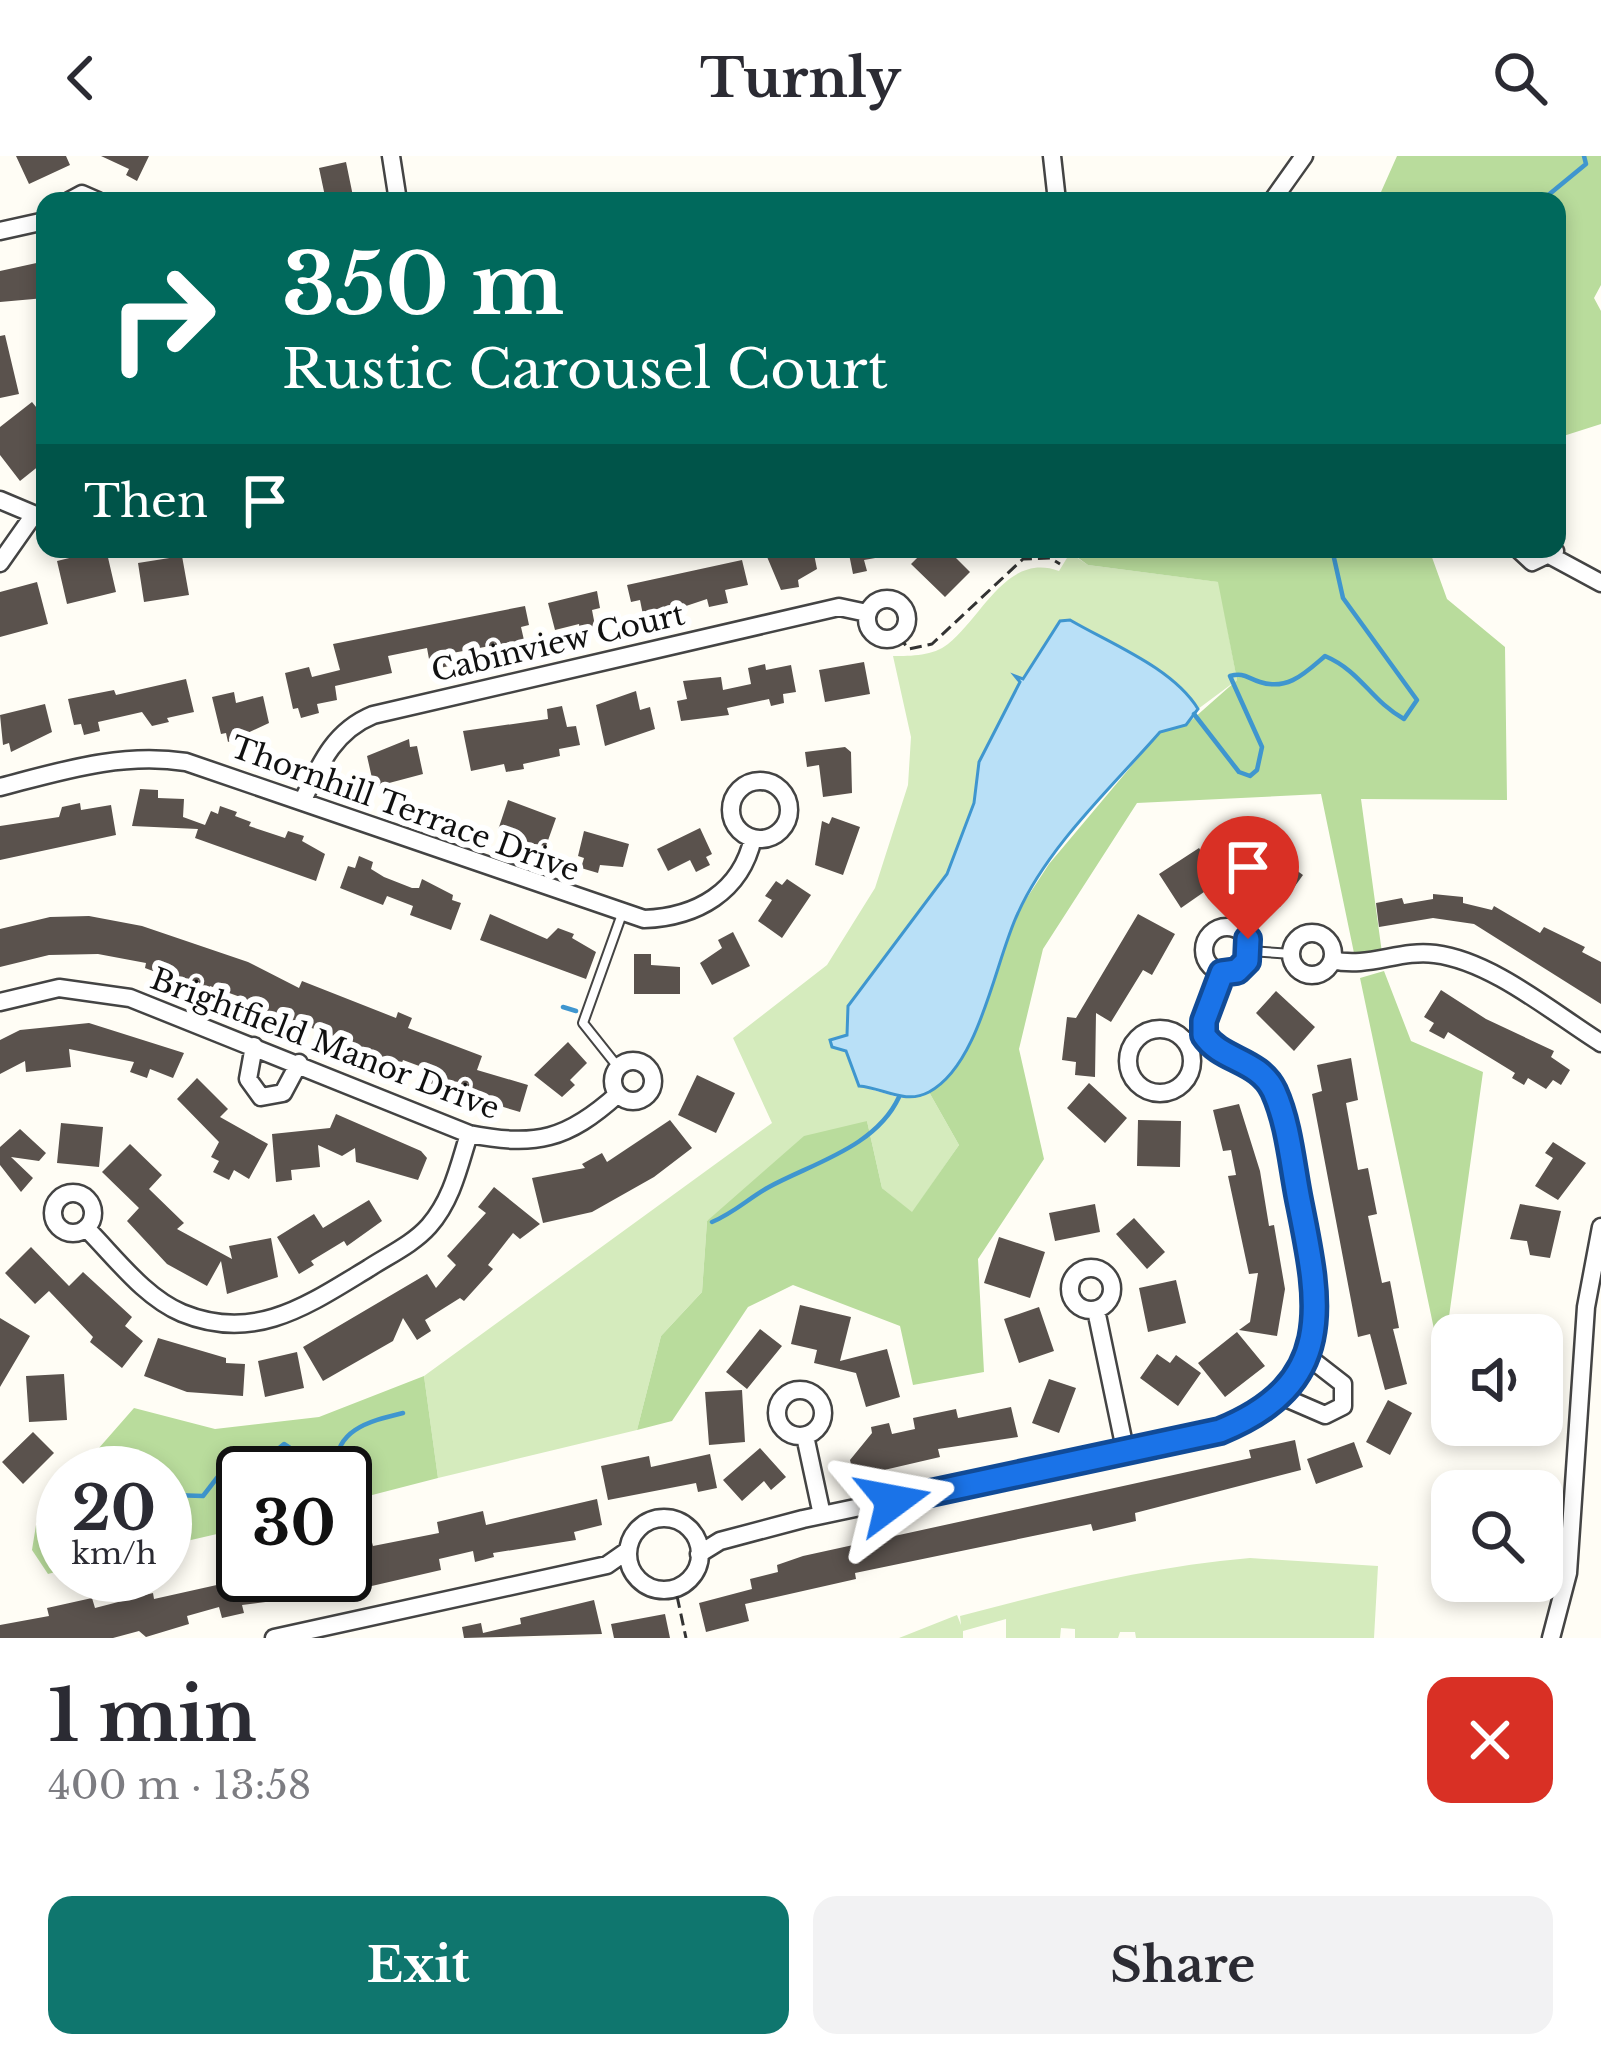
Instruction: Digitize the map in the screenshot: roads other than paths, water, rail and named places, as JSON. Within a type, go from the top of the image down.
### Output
[{"type":"street","points":[[391,156],[397,192]]},
{"type":"street","points":[[1052,156],[1056,192]]},
{"type":"street","points":[[1278,192],[1304,156]]},
{"type":"street","points":[[0,231],[36,223]]},
{"type":"street","points":[[0,500],[36,516]]},
{"type":"street","points":[[0,562],[36,520]]},
{"type":"street","points":[[1562,558],[1601,584]]},
{"type":"street","name":"Cabinview Court","points":[[881,599],[901,603],[907,622],[898,636],[876,636],[867,613],[881,599]]},
{"type":"street","name":"Cabinview Court","points":[[303,800],[342,733],[373,715],[839,607],[867,613]]},
{"type":"street","name":"Thornhill Terrace Drive","points":[[0,787],[104,761],[155,757],[215,770],[622,914],[665,918],[717,898],[740,876],[753,838]]},
{"type":"street","points":[[1223,926],[1238,928],[1250,950],[1243,967],[1222,973],[1205,960],[1203,946],[1210,933],[1223,926]]},
{"type":"street","points":[[1317,934],[1332,947],[1332,960],[1324,971],[1310,975],[1284,956],[1298,939],[1317,934]]},
{"type":"street","points":[[1332,960],[1365,964],[1437,954],[1481,970],[1601,1043]]},
{"type":"street","points":[[698,1545],[1220,1431],[1253,1417],[1281,1396],[1307,1356],[1318,1295],[1274,1090],[1254,1066],[1213,1048],[1204,1035],[1204,1021],[1222,973]]},
{"type":"street","name":"Brightfield Manor Drive","points":[[0,1002],[59,988],[112,994],[299,1063],[469,1134],[507,1142],[554,1136],[589,1121],[618,1094],[637,1100],[648,1094],[653,1081],[643,1064],[630,1061],[618,1067]]},
{"type":"street","points":[[1187,1043],[1204,1035]]},
{"type":"street","points":[[254,1046],[248,1079],[262,1097],[283,1093],[299,1063]]},
{"type":"street","points":[[618,1067],[613,1083],[618,1094]]},
{"type":"street","points":[[86,1228],[156,1298],[179,1312],[240,1325],[271,1321],[298,1312],[429,1226],[453,1188],[469,1134]]},
{"type":"street","points":[[1551,1638],[1568,1573],[1589,1274],[1601,1227]]},
{"type":"street","points":[[1096,1310],[1125,1449]]},
{"type":"street","points":[[1281,1396],[1325,1415],[1343,1406],[1342,1384],[1307,1356]]},
{"type":"street","points":[[1581,1395],[1601,1396]]},
{"type":"street","points":[[805,1436],[822,1515]]},
{"type":"street","points":[[274,1638],[607,1565],[627,1551],[639,1528],[653,1520],[671,1517],[698,1545]]},
{"type":"street","points":[[607,1565],[632,1571],[651,1588],[671,1589],[694,1574],[698,1545]]},
{"type":"street","points":[[627,1551],[632,1571]]},
{"type":"lane","name":"Brightfield Manor Drive","points":[[618,1067],[583,1023],[622,914]]},
{"type":"lane","points":[[1250,950],[1284,956]]},
{"type":"lane","points":[[1563,1572],[1568,1573]]},
{"type":"water","points":[[1070,620],[1157,669],[1198,709],[1186,725],[1160,732],[1046,864],[1018,913],[974,1036],[947,1079],[911,1097],[859,1086],[846,1051],[832,1047],[830,1040],[847,1035],[848,1006],[947,874],[974,803],[979,762],[1020,682],[1015,676],[1023,679],[1060,621]]},
{"type":"waterway","points":[[1552,192],[1586,164],[1584,156]]},
{"type":"waterway","points":[[1194,714],[1239,772],[1250,776],[1257,770],[1262,747],[1230,676],[1279,684],[1296,679],[1325,656],[1404,719],[1417,700],[1343,598],[1334,558]]},
{"type":"waterway","points":[[563,1007],[576,1011]]},
{"type":"waterway","points":[[712,1222],[859,1141],[889,1114],[899,1097]]},
{"type":"waterway","points":[[341,1446],[366,1424],[403,1413]]},
{"type":"waterway","points":[[282,1446],[287,1446]]},
{"type":"waterway","points":[[192,1496],[203,1496],[216,1479]]}]
